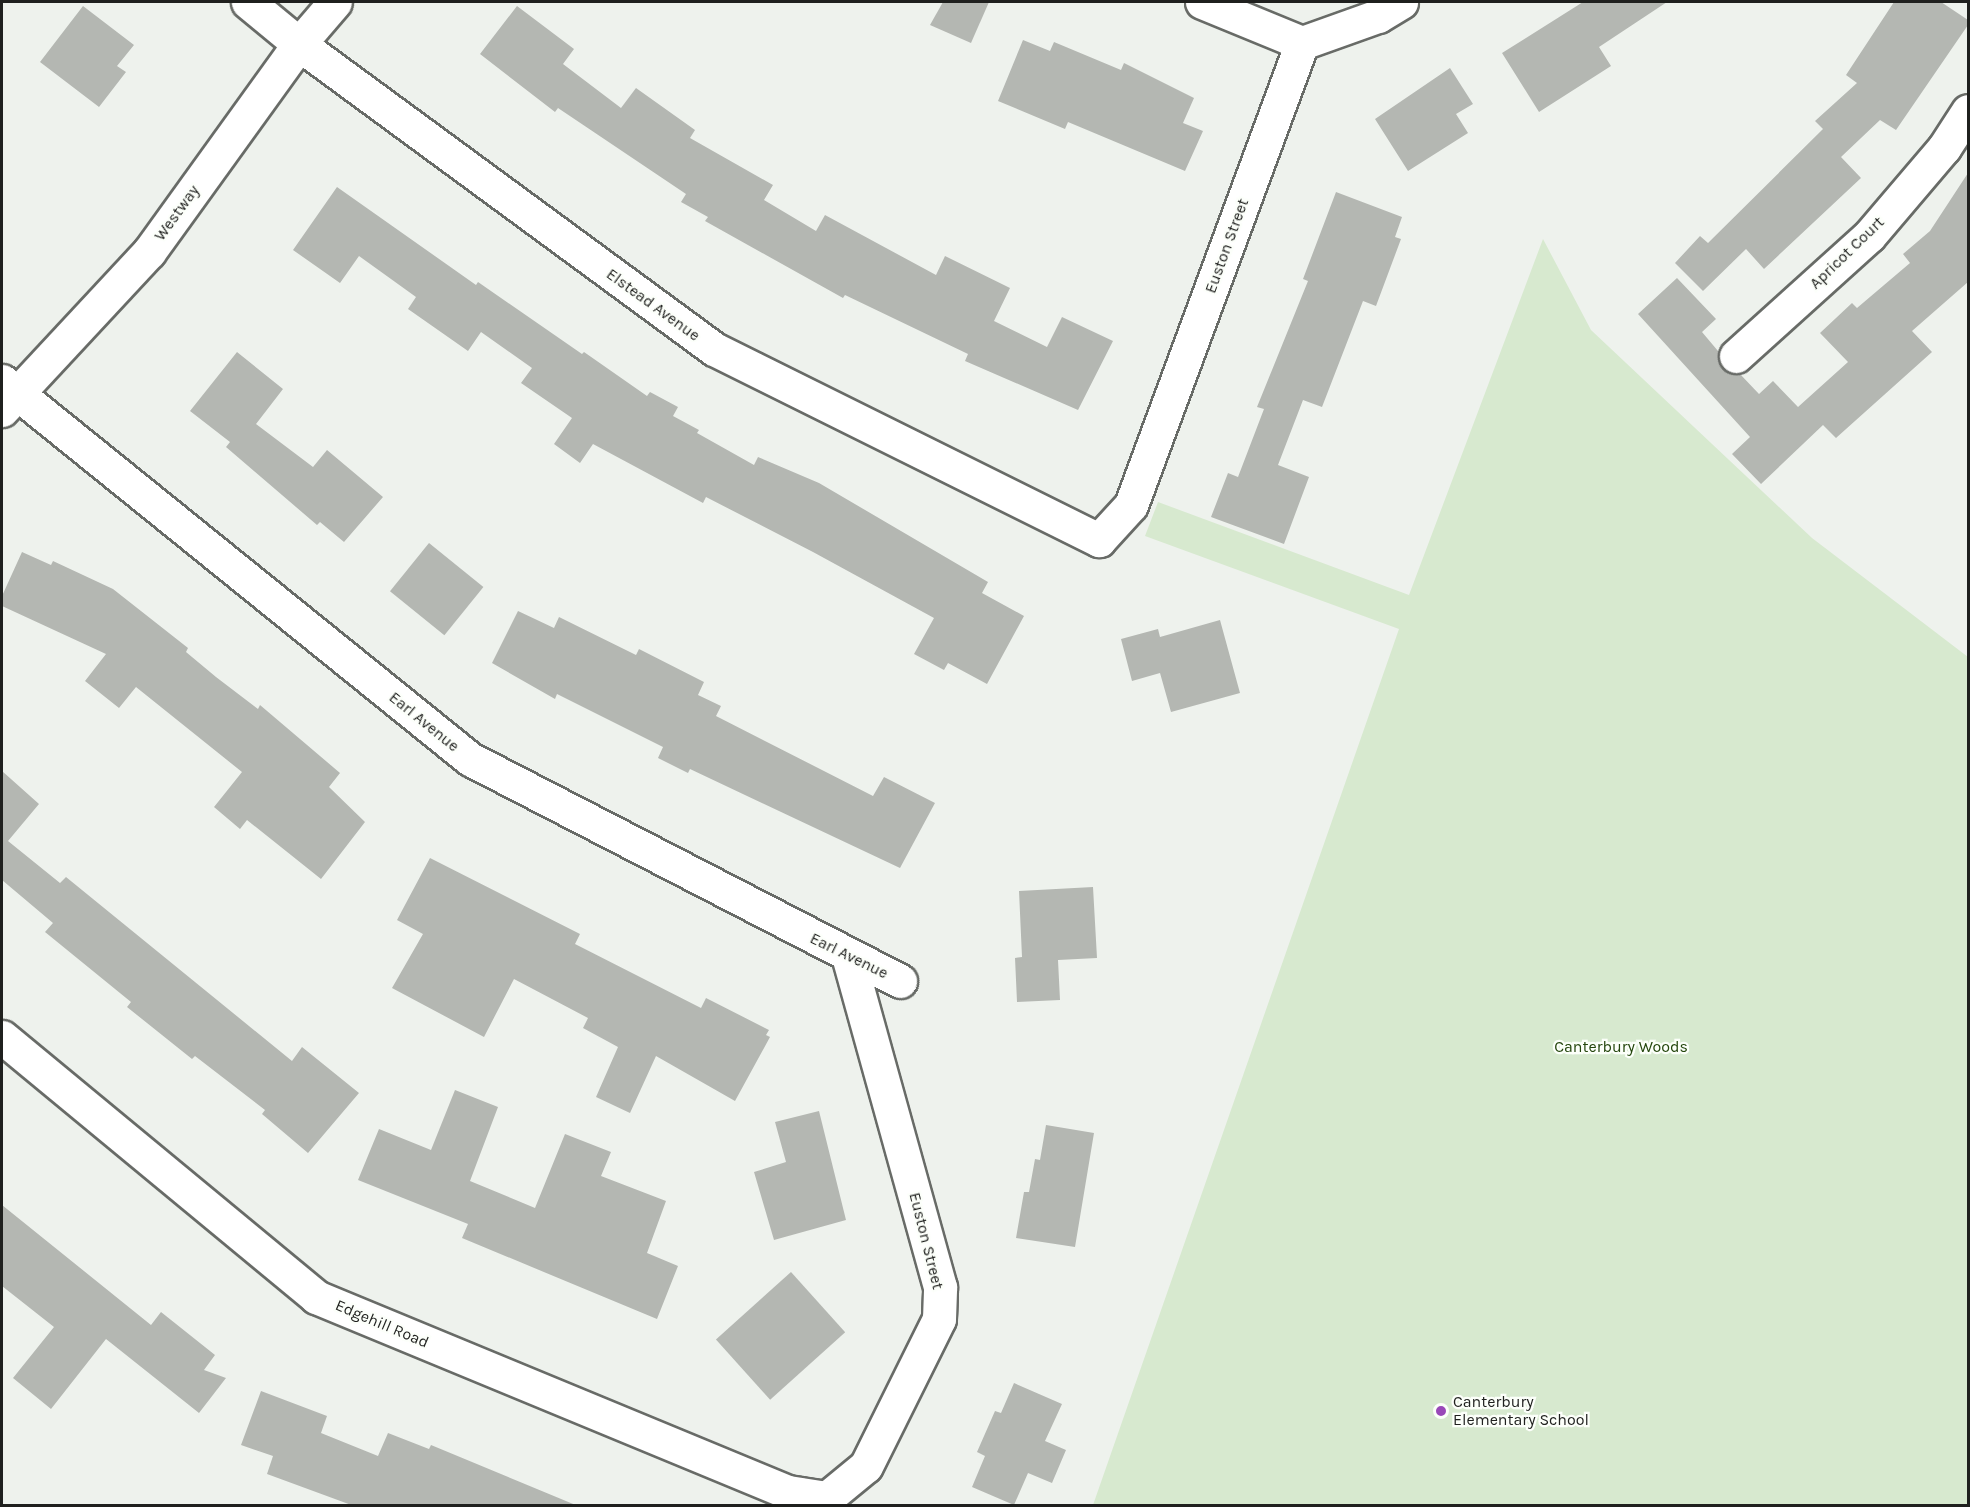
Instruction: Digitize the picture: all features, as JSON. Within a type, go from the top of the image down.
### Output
[{"type":"street","name":"Elstead Avenue","points":[[248,2],[299,45],[714,350],[1099,540]]},
{"type":"street","name":"Westway","points":[[7,396],[149,252],[299,45],[335,2]]},
{"type":"street","points":[[1202,2],[1302,43],[1378,16],[1401,2]]},
{"type":"street","name":"Euston Street","points":[[1099,540],[1131,505],[1302,43]]},
{"type":"street","name":"Apricot Court","points":[[1736,356],[1869,236],[1944,148],[1968,111]]},
{"type":"street","name":"Earl Avenue","points":[[7,396],[471,759],[849,958],[900,981]]},
{"type":"street","name":"Euston Street","points":[[827,1498],[866,1466],[939,1319],[940,1287],[849,958]]},
{"type":"street","name":"Edgehill Road","points":[[2,1037],[316,1297],[788,1492],[827,1498]]},
{"type":"green space","name":"Canterbury Woods","points":[[1543,239],[1591,330],[1812,538],[1968,657],[1968,1505],[1093,1505],[1399,629],[1145,536],[1158,502],[1409,595]]},
{"type":"building","points":[[943,2],[989,2],[971,43],[930,25]]},
{"type":"building","points":[[1583,2],[1667,2],[1599,47],[1611,66],[1539,112],[1502,53]]},
{"type":"building","points":[[1894,2],[1941,2],[1968,20],[1968,25],[1896,130],[1880,120],[1841,157],[1861,178],[1764,269],[1746,249],[1703,291],[1675,263],[1700,236],[1708,243],[1823,129],[1815,121],[1857,83],[1846,75]]},
{"type":"building","points":[[83,6],[134,45],[117,66],[126,72],[99,107],[40,62]]},
{"type":"building","points":[[517,6],[574,49],[563,64],[621,108],[636,88],[695,130],[690,138],[773,185],[764,200],[816,231],[825,215],[936,275],[945,256],[1010,288],[994,321],[1047,347],[1062,317],[1113,341],[1078,410],[965,361],[968,354],[845,295],[843,298],[705,221],[708,217],[681,202],[686,194],[558,108],[555,112],[480,54]]},
{"type":"building","points":[[1023,40],[1050,51],[1054,42],[1121,70],[1124,63],[1194,98],[1183,123],[1203,131],[1185,171],[1068,122],[1065,129],[998,101]]},
{"type":"building","points":[[1450,68],[1473,104],[1456,114],[1468,133],[1408,171],[1375,119]]},
{"type":"building","points":[[1968,173],[1968,282],[1912,331],[1932,352],[1836,438],[1823,425],[1761,484],[1732,454],[1750,437],[1638,314],[1677,278],[1716,319],[1702,332],[1718,351],[1723,369],[1740,374],[1759,394],[1773,381],[1798,407],[1848,362],[1820,333],[1852,303],[1857,308],[1910,263],[1903,254],[1930,231]]},
{"type":"building","points":[[337,187],[476,285],[478,282],[647,396],[650,392],[678,407],[673,416],[699,430],[697,433],[754,465],[758,457],[819,483],[988,582],[982,593],[1024,616],[987,684],[948,663],[944,670],[914,654],[934,618],[813,552],[706,497],[703,503],[593,444],[580,463],[554,444],[572,418],[521,383],[532,368],[481,332],[468,351],[408,309],[416,297],[359,256],[340,283],[293,250]]},
{"type":"building","points":[[1336,192],[1402,217],[1395,237],[1401,239],[1376,306],[1363,301],[1322,407],[1303,400],[1278,465],[1309,477],[1284,544],[1211,517],[1228,473],[1238,477],[1264,409],[1257,407],[1308,281],[1303,279]]},
{"type":"building","points":[[237,352],[283,389],[256,424],[313,467],[327,450],[383,497],[344,542],[320,522],[317,525],[226,447],[230,442],[190,411]]},
{"type":"building","points":[[429,543],[483,587],[444,635],[390,591]]},
{"type":"building","points":[[22,552],[51,565],[53,561],[113,589],[188,648],[186,652],[216,677],[258,709],[260,705],[340,773],[329,787],[365,822],[321,879],[247,820],[240,829],[214,807],[242,772],[136,687],[119,708],[85,681],[106,654],[2,606],[2,596]]},
{"type":"building","points":[[518,611],[554,628],[559,617],[636,655],[639,649],[704,682],[698,695],[721,706],[716,716],[873,796],[884,777],[935,803],[900,868],[690,769],[688,773],[658,758],[663,747],[557,694],[555,699],[492,663]]},
{"type":"building","points":[[1220,620],[1240,693],[1171,712],[1160,673],[1132,681],[1121,639],[1158,629],[1160,637]]},
{"type":"building","points":[[2,771],[39,804],[8,841],[60,883],[66,877],[292,1061],[302,1047],[359,1093],[308,1153],[262,1114],[265,1110],[195,1056],[192,1059],[127,1007],[131,1002],[45,932],[53,923],[2,880]]},
{"type":"building","points":[[430,858],[580,934],[575,944],[701,1008],[706,998],[769,1030],[766,1035],[770,1037],[735,1101],[656,1056],[630,1113],[596,1097],[618,1047],[583,1028],[588,1018],[514,979],[484,1037],[392,988],[423,934],[397,920]]},
{"type":"building","points":[[1093,887],[1097,958],[1058,960],[1060,1000],[1017,1002],[1015,958],[1022,957],[1019,891]]},
{"type":"building","points":[[455,1090],[498,1107],[470,1181],[535,1208],[565,1134],[611,1152],[601,1176],[666,1201],[647,1253],[678,1266],[657,1319],[462,1238],[468,1224],[358,1180],[379,1129],[431,1150]]},
{"type":"building","points":[[819,1111],[846,1220],[774,1240],[754,1172],[786,1162],[775,1122]]},
{"type":"building","points":[[1046,1125],[1094,1133],[1075,1247],[1016,1238],[1024,1192],[1029,1192],[1035,1159],[1040,1160]]},
{"type":"building","points":[[2,1205],[151,1325],[161,1312],[215,1355],[204,1370],[226,1378],[199,1413],[106,1339],[51,1409],[13,1378],[54,1327],[2,1286]]},
{"type":"building","points":[[791,1272],[845,1332],[770,1400],[716,1340]]},
{"type":"building","points":[[1014,1383],[1062,1404],[1045,1441],[1066,1450],[1052,1483],[1028,1473],[1014,1505],[972,1487],[985,1456],[977,1452],[995,1411],[1001,1413]]},
{"type":"building","points":[[261,1391],[327,1416],[321,1433],[378,1456],[388,1433],[429,1449],[431,1445],[578,1506],[354,1506],[267,1474],[273,1456],[241,1445]]},
{"type":"place","name":"Canterbury Elementary School","points":[[1441,1411]]}]
